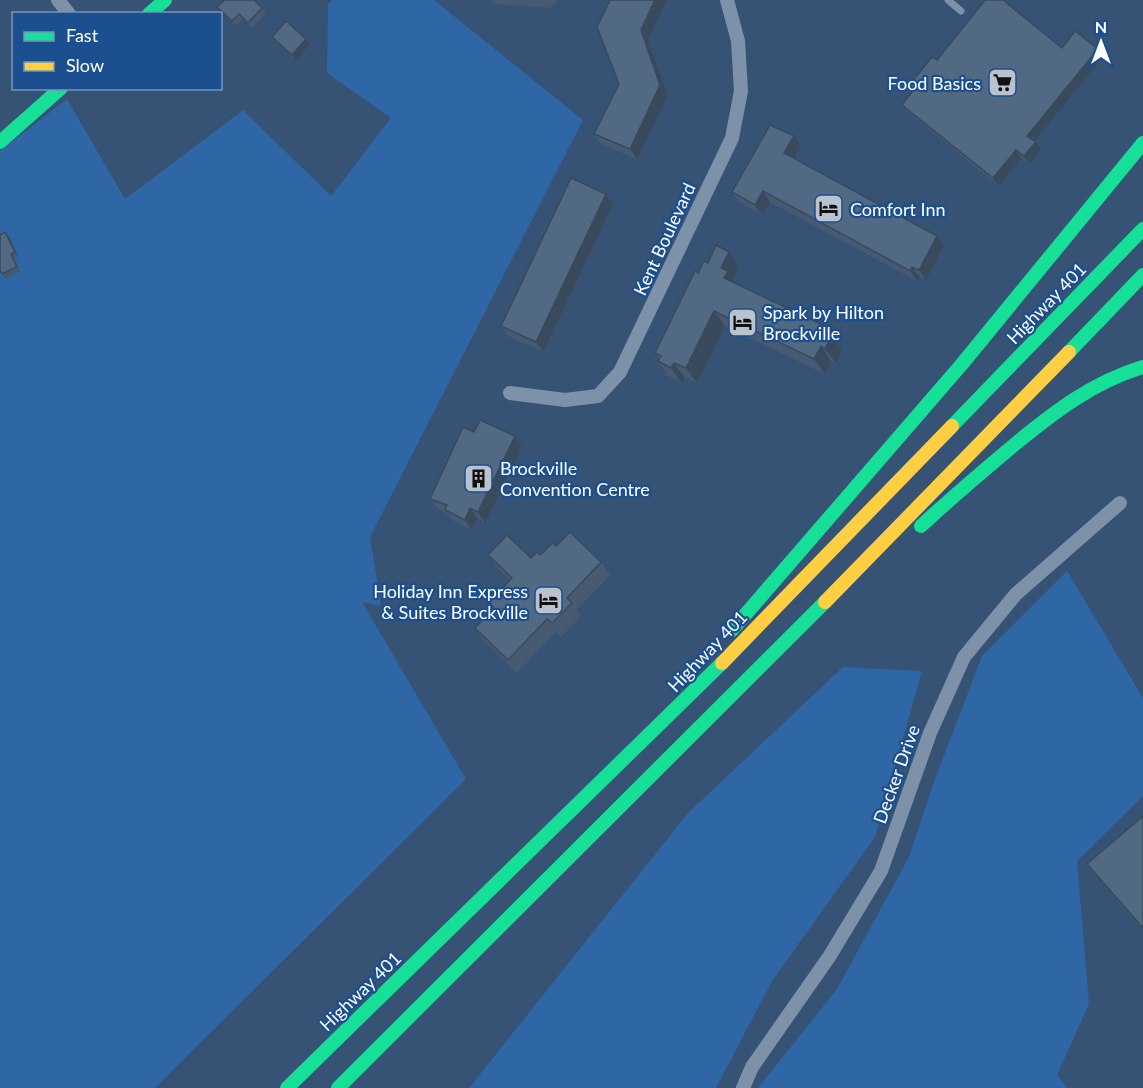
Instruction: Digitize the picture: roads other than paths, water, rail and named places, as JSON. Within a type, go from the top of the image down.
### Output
[{"type":"main road","points":[[151,12],[165,0]]},
{"type":"main road","points":[[0,142],[59,90]]},
{"type":"main road","points":[[690,695],[720,645],[962,364],[1143,143]]},
{"type":"main road","name":"Highway 401","points":[[287,1088],[690,695],[1143,229]]},
{"type":"main road","points":[[338,1088],[815,613],[1143,275]]},
{"type":"main road","points":[[908,538],[960,489],[1061,407],[1094,386],[1126,371],[1143,367]]},
{"type":"main road","points":[[815,613],[848,595],[891,554]]},
{"type":"street","points":[[58,0],[67,12]]},
{"type":"street","name":"Kent Boulevard","points":[[510,393],[565,400],[598,396],[620,372],[732,138],[741,91],[738,41],[727,0]]},
{"type":"street","name":"Decker Drive","points":[[743,1088],[752,1067],[829,957],[881,871],[930,733],[964,657],[1016,594],[1120,503]]},
{"type":"lane","points":[[948,0],[961,11]]},
{"type":"place","name":"Food Basics","points":[[1002,83]]},
{"type":"place","name":"Comfort Inn","points":[[829,209]]},
{"type":"place","name":"Spark by Hilton Brockville","points":[[742,322]]},
{"type":"place","name":"Brockville Convention Centre","points":[[479,478]]},
{"type":"place","name":"Holiday Inn Express & Suites Brockville","points":[[549,601]]}]
